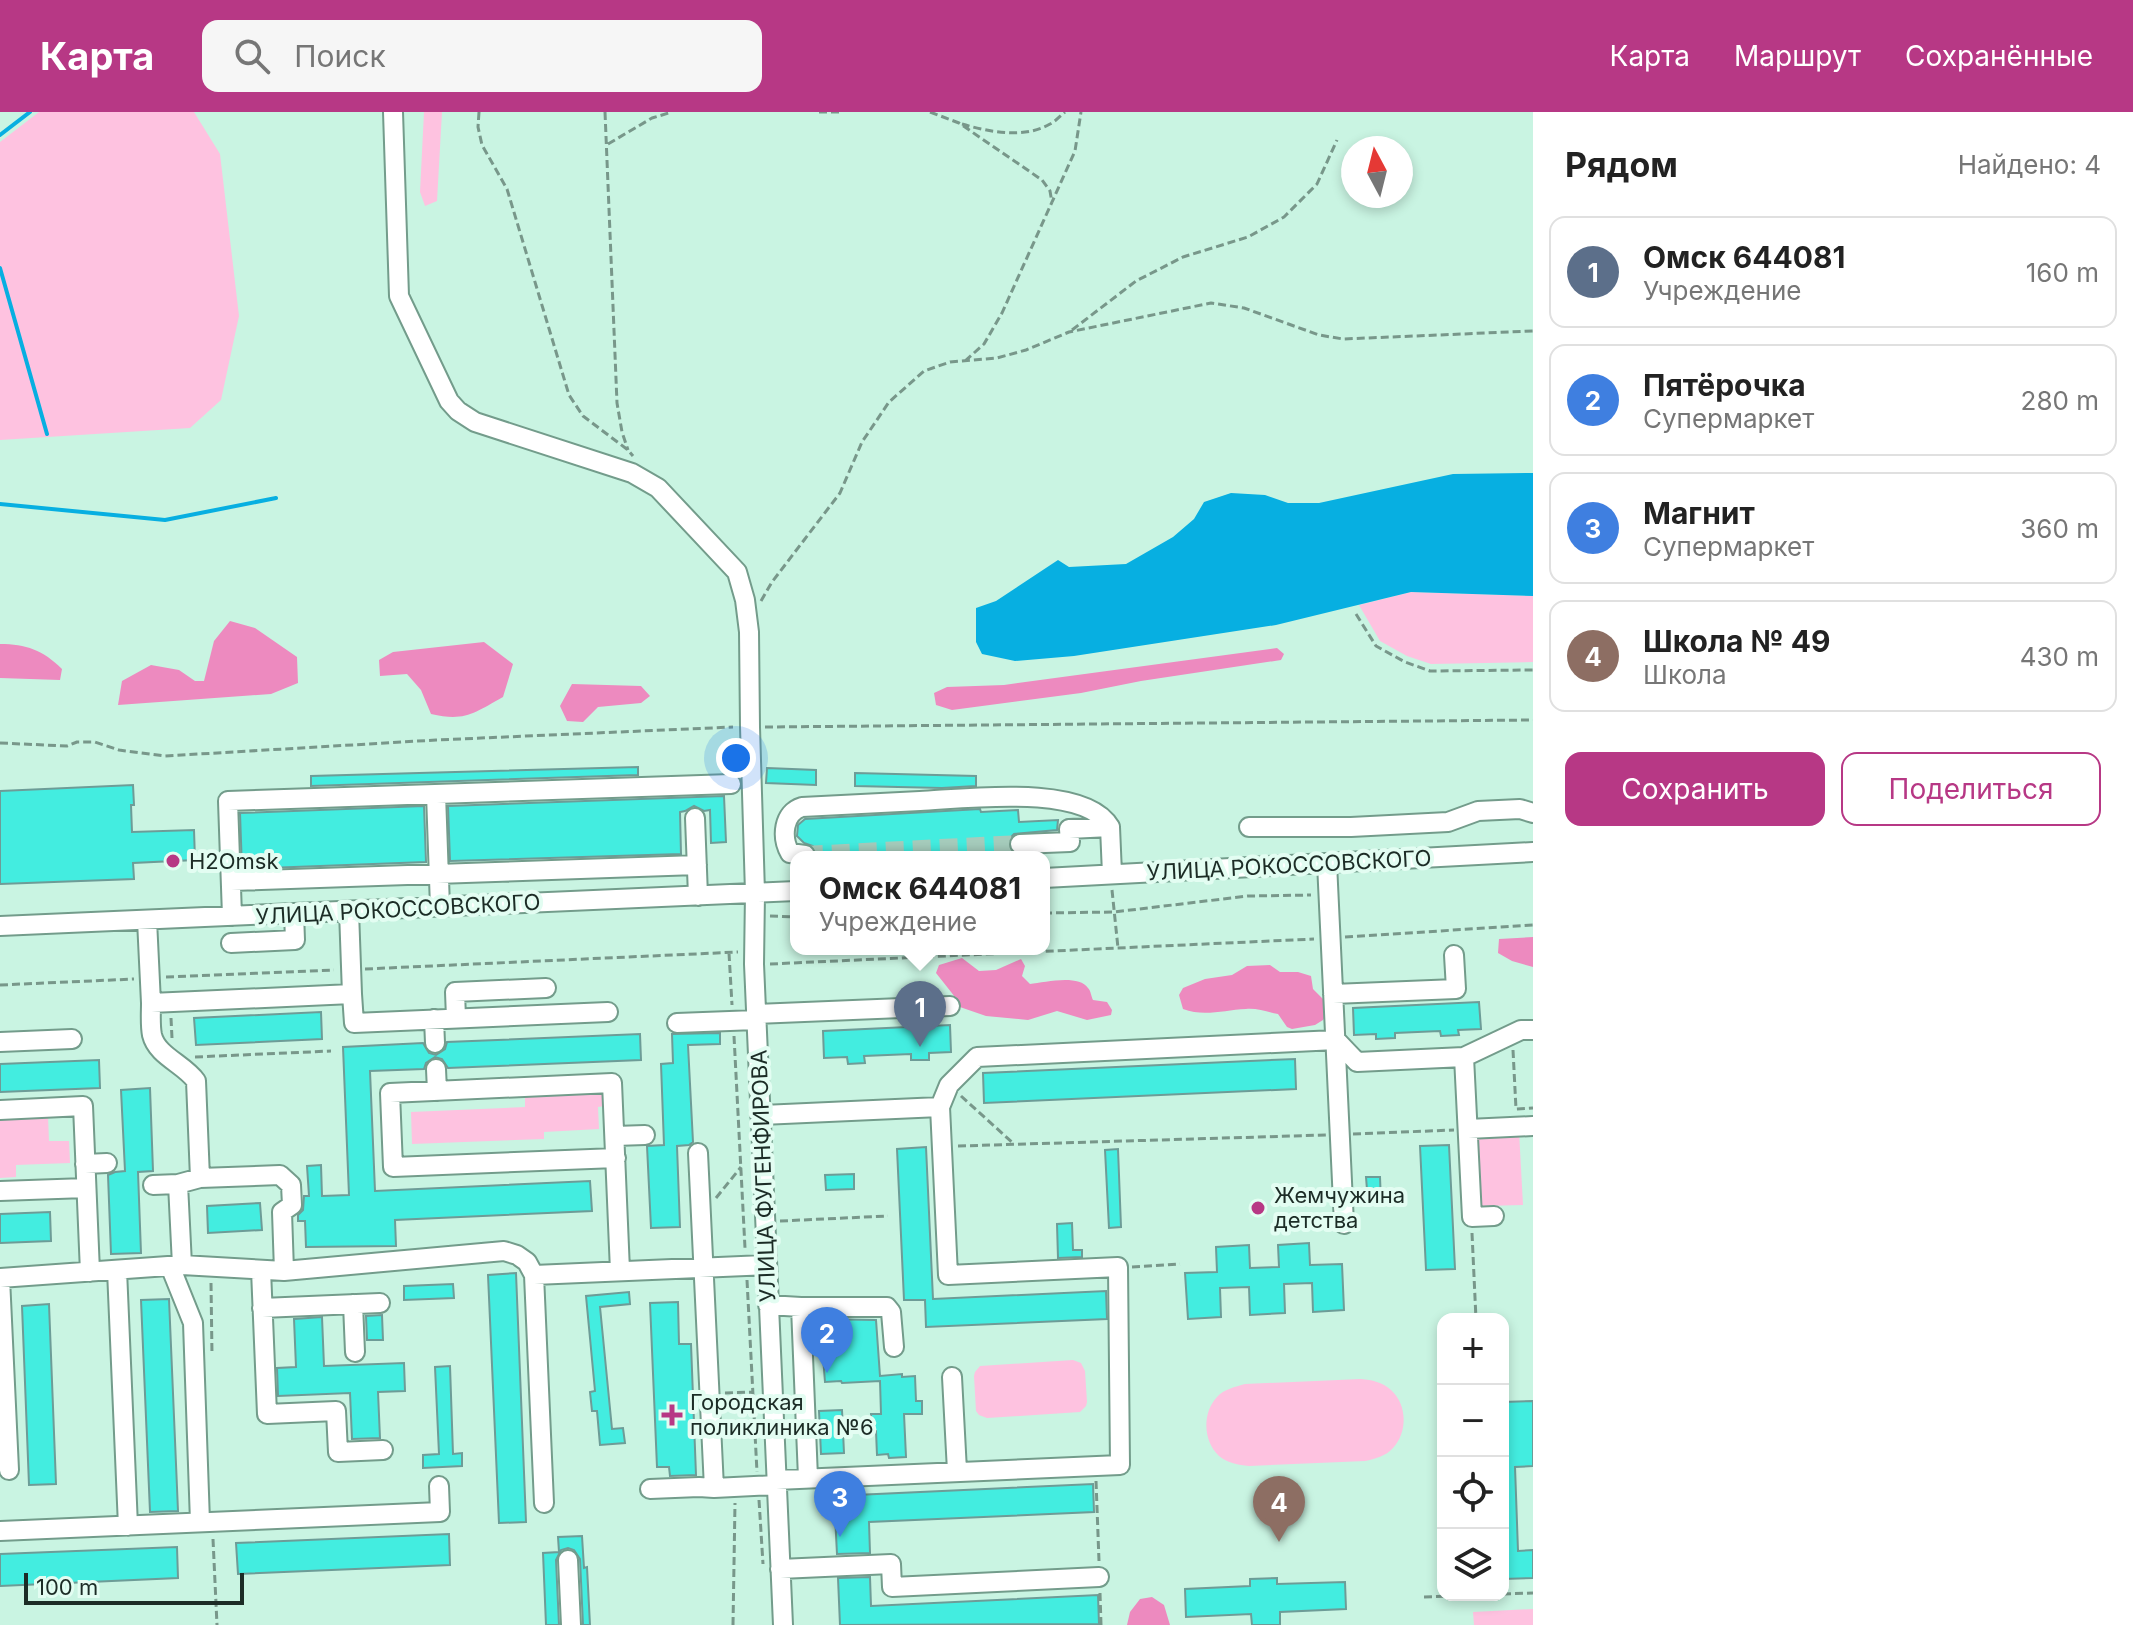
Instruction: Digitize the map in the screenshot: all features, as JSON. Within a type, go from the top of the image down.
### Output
[{"type":"street","name":"УЛИЦА ФУГЕНФИРОВА","points":[[393,112],[399,296],[449,401],[475,422],[632,473],[658,488],[737,572],[745,600],[749,632],[754,958],[767,1265],[771,1566],[783,1625]]},
{"type":"street","points":[[232,916],[228,801],[731,784]]},
{"type":"street","points":[[436,794],[440,907]]},
{"type":"street","points":[[790,853],[785,831],[790,814],[802,807],[1022,796],[1066,802],[1092,810],[1105,818],[1110,827],[1111,874]]},
{"type":"street","points":[[1249,827],[1351,827],[1448,822],[1478,811],[1520,809],[1533,813]]},
{"type":"street","points":[[695,818],[698,896]]},
{"type":"street","points":[[1020,844],[1070,842],[1069,829],[1110,827]]},
{"type":"street","points":[[1351,827],[1353,861]]},
{"type":"street","name":"УЛИЦА РОКОССОВСКОГО","points":[[1050,878],[1533,852]]},
{"type":"street","points":[[1327,863],[1344,1224]]},
{"type":"street","points":[[231,881],[697,865]]},
{"type":"street","name":"УЛИЦА РОКОССОВСКОГО","points":[[0,926],[790,891]]},
{"type":"street","points":[[349,911],[354,1023],[608,1012]]},
{"type":"street","points":[[231,943],[295,940],[294,913]]},
{"type":"street","points":[[147,920],[152,1037],[158,1047],[196,1081],[200,1178]]},
{"type":"street","points":[[1333,994],[1456,989],[1454,955]]},
{"type":"street","points":[[456,1018],[455,992],[546,988]]},
{"type":"street","points":[[151,1003],[352,994]]},
{"type":"street","points":[[677,1023],[950,1006]]},
{"type":"street","points":[[434,1019],[435,1043]]},
{"type":"street","points":[[650,1489],[735,1487],[808,1478],[1120,1465],[1118,1267],[948,1275],[940,1107],[949,1085],[977,1057],[1336,1040],[1357,1062],[1464,1057],[1521,1030],[1533,1030]]},
{"type":"street","points":[[0,1042],[72,1039]]},
{"type":"street","points":[[1464,1057],[1472,1217],[1494,1216]]},
{"type":"street","points":[[436,1069],[437,1091]]},
{"type":"street","points":[[616,1158],[393,1167],[390,1093],[612,1083],[616,1158],[620,1271]]},
{"type":"street","points":[[0,1110],[83,1106],[90,1272]]},
{"type":"street","points":[[760,1115],[940,1107]]},
{"type":"street","points":[[1468,1129],[1533,1126]]},
{"type":"street","points":[[615,1136],[645,1135]]},
{"type":"street","points":[[698,1153],[714,1488]]},
{"type":"street","points":[[85,1164],[107,1163]]},
{"type":"street","points":[[153,1185],[178,1184],[200,1178],[280,1175],[291,1185],[292,1205],[282,1212],[284,1271]]},
{"type":"street","points":[[178,1184],[176,1265],[193,1323],[200,1522]]},
{"type":"street","points":[[0,1191],[86,1188]]},
{"type":"street","points":[[9,1470],[4,1434],[0,1278],[176,1265],[284,1271],[504,1251],[527,1262],[534,1275],[544,1503]]},
{"type":"street","points":[[534,1275],[767,1265]]},
{"type":"street","points":[[117,1270],[128,1526]]},
{"type":"street","points":[[261,1270],[267,1414],[336,1411],[338,1452],[383,1450]]},
{"type":"street","points":[[262,1308],[380,1303]]},
{"type":"street","points":[[353,1304],[355,1352]]},
{"type":"street","points":[[768,1305],[889,1307],[894,1347]]},
{"type":"street","points":[[801,1307],[808,1478]]},
{"type":"street","points":[[952,1377],[957,1471]]},
{"type":"street","points":[[0,1531],[440,1512],[439,1486]]},
{"type":"street","points":[[568,1560],[571,1625]]},
{"type":"street","points":[[771,1566],[891,1564],[892,1587],[1099,1577]]},
{"type":"path","points":[[479,112],[482,145],[507,189],[569,395],[583,416],[636,459]]},
{"type":"path","points":[[605,112],[617,403],[628,450]]},
{"type":"path","points":[[607,145],[652,118],[672,112]]},
{"type":"path","points":[[819,112],[839,112]]},
{"type":"path","points":[[930,112],[988,132],[1018,133],[1048,126],[1065,112]]},
{"type":"path","points":[[965,361],[984,344],[1002,313],[1075,151],[1081,112]]},
{"type":"path","points":[[959,123],[1042,180],[1050,191],[1052,203]]},
{"type":"path","points":[[1069,332],[1136,281],[1183,257],[1248,237],[1284,217],[1317,184],[1337,140]]},
{"type":"path","points":[[758,607],[772,582],[840,493],[862,442],[889,402],[924,371],[950,362],[997,358],[1069,332],[1211,303],[1244,308],[1319,335],[1343,339],[1533,331]]},
{"type":"path","points":[[1356,614],[1376,646],[1430,671],[1533,670]]},
{"type":"path","points":[[1111,874],[1118,948]]},
{"type":"path","points":[[1050,913],[1114,912],[1248,896],[1328,895]]},
{"type":"path","points":[[754,913],[790,917]]},
{"type":"path","points":[[1050,950],[1330,938],[1533,925]]},
{"type":"path","points":[[729,953],[753,1392],[770,1484],[771,1566]]},
{"type":"path","points":[[0,985],[729,953],[754,958],[863,955]]},
{"type":"path","points":[[170,1002],[173,1059],[331,1051]]},
{"type":"path","points":[[1512,1038],[1516,1109],[1533,1108]]},
{"type":"path","points":[[949,1085],[1014,1144]]},
{"type":"path","points":[[942,1146],[1468,1129]]},
{"type":"path","points":[[701,1217],[741,1167]]},
{"type":"path","points":[[775,1221],[888,1216]]},
{"type":"path","points":[[1472,1217],[1476,1313]]},
{"type":"path","points":[[1118,1267],[1180,1264]]},
{"type":"path","points":[[709,1394],[753,1392]]},
{"type":"path","points":[[1096,1465],[1101,1625]]},
{"type":"path","points":[[733,1625],[735,1487]]},
{"type":"path","points":[[1509,1594],[1533,1593]]},
{"type":"path","points":[[1424,1597],[1437,1597]]},
{"type":"shaded area","points":[[39,112],[194,112],[220,154],[239,316],[221,400],[190,428],[0,440],[0,142]]},
{"type":"shaded area","points":[[424,112],[442,112],[437,201],[425,206],[420,192]]},
{"type":"shaded area","points":[[1411,592],[1533,596],[1533,662],[1431,664],[1407,656],[1380,641],[1359,605]]},
{"type":"shaded area","points":[[230,621],[255,628],[297,657],[298,683],[271,694],[118,705],[122,681],[151,665],[179,670],[195,681],[204,681],[214,641]]},
{"type":"shaded area","points":[[484,642],[513,664],[503,697],[469,714],[453,717],[431,714],[421,690],[407,674],[380,676],[379,660],[393,652]]},
{"type":"shaded area","points":[[0,644],[26,647],[48,657],[62,669],[60,680],[0,678]]},
{"type":"shaded area","points":[[1277,648],[1284,654],[1281,660],[1081,693],[952,710],[936,705],[934,693],[947,687],[1004,685]]},
{"type":"shaded area","points":[[572,684],[641,686],[650,696],[641,703],[598,707],[583,722],[567,721],[560,706]]},
{"type":"shaded area","points":[[1533,937],[1533,967],[1498,953],[1499,939]]},
{"type":"shaded area","points":[[962,958],[979,971],[996,970],[1021,959],[1025,966],[1022,976],[1030,984],[1077,981],[1088,988],[1093,1000],[1107,1002],[1112,1010],[1111,1015],[1087,1020],[1057,1011],[1028,1020],[986,1016],[957,1006],[955,997],[936,973],[939,965]]},
{"type":"shaded area","points":[[1270,965],[1280,972],[1311,976],[1313,989],[1323,999],[1323,1020],[1315,1025],[1292,1029],[1278,1014],[1258,1010],[1206,1013],[1183,1009],[1179,995],[1183,988],[1205,979],[1232,975],[1247,966]]},
{"type":"shaded area","points":[[604,1089],[605,1106],[598,1107],[599,1129],[544,1132],[544,1139],[412,1144],[411,1112],[525,1107],[525,1092]]},
{"type":"shaded area","points":[[48,1116],[49,1141],[69,1141],[70,1163],[16,1165],[16,1177],[0,1178],[0,1118]]},
{"type":"shaded area","points":[[1519,1131],[1523,1205],[1478,1204],[1475,1137]]},
{"type":"shaded area","points":[[1073,1360],[1081,1363],[1085,1371],[1087,1402],[1080,1412],[987,1418],[976,1411],[974,1376],[980,1366]]},
{"type":"shaded area","points":[[1361,1379],[1388,1387],[1403,1410],[1403,1426],[1398,1441],[1380,1457],[1365,1461],[1249,1466],[1222,1458],[1210,1443],[1206,1427],[1209,1411],[1217,1397],[1230,1389],[1245,1384]]},
{"type":"shaded area","points":[[1152,1597],[1164,1605],[1170,1625],[1127,1625],[1130,1612],[1140,1599]]},
{"type":"shaded area","points":[[1533,1609],[1533,1625],[1474,1625],[1473,1612]]},
{"type":"water","points":[[1533,473],[1533,596],[1411,592],[1276,625],[1074,656],[1015,661],[982,654],[976,642],[976,608],[996,601],[1058,560],[1069,567],[1126,564],[1173,537],[1194,519],[1204,502],[1231,493],[1265,495],[1288,503],[1319,503],[1453,474]]},
{"type":"building","points":[[638,767],[638,775],[311,786],[311,776]]},
{"type":"building","points":[[767,768],[816,770],[816,785],[766,783]]},
{"type":"building","points":[[855,773],[976,776],[976,786],[855,786]]},
{"type":"building","points":[[133,785],[132,832],[194,830],[195,860],[133,863],[134,879],[0,884],[0,791]]},
{"type":"building","points":[[724,796],[726,842],[711,843],[710,810],[704,811],[694,806],[680,812],[681,854],[450,861],[448,806]]},
{"type":"building","points":[[424,806],[426,862],[242,869],[240,813]]},
{"type":"building","points":[[980,809],[981,812],[1018,810],[1019,822],[1058,820],[1057,830],[1014,834],[1008,844],[1012,851],[816,851],[797,836],[798,825],[805,819]]},
{"type":"building","points":[[1479,1002],[1481,1029],[1458,1030],[1459,1035],[1441,1036],[1440,1031],[1395,1033],[1395,1038],[1376,1039],[1376,1034],[1354,1035],[1353,1008]]},
{"type":"building","points":[[321,1012],[322,1039],[196,1045],[194,1018]]},
{"type":"building","points":[[950,1025],[951,1052],[929,1053],[929,1060],[911,1060],[911,1054],[864,1056],[865,1063],[848,1064],[847,1057],[824,1058],[823,1031]]},
{"type":"building","points":[[720,1033],[720,1044],[688,1045],[693,1142],[677,1146],[680,1227],[651,1228],[647,1146],[664,1145],[661,1064],[673,1063],[672,1034]]},
{"type":"building","points":[[640,1034],[641,1060],[448,1068],[442,1059],[435,1057],[426,1063],[424,1069],[370,1071],[375,1191],[590,1181],[592,1211],[395,1220],[396,1246],[306,1247],[305,1221],[298,1221],[298,1215],[303,1210],[304,1196],[309,1196],[307,1166],[321,1165],[322,1196],[349,1195],[343,1047],[423,1043],[429,1053],[436,1055],[445,1049],[447,1042]]},
{"type":"building","points":[[1295,1059],[1296,1089],[984,1103],[983,1073]]},
{"type":"building","points":[[99,1060],[100,1088],[0,1092],[0,1064]]},
{"type":"building","points":[[150,1088],[153,1171],[138,1172],[141,1253],[111,1254],[108,1175],[125,1171],[121,1090]]},
{"type":"building","points":[[1449,1145],[1455,1269],[1426,1270],[1420,1146]]},
{"type":"building","points":[[926,1147],[933,1299],[1106,1291],[1107,1319],[926,1327],[925,1300],[904,1300],[897,1149]]},
{"type":"building","points":[[1118,1149],[1121,1227],[1109,1228],[1105,1150]]},
{"type":"building","points":[[854,1174],[854,1189],[826,1190],[825,1175]]},
{"type":"building","points":[[1366,1177],[1380,1177],[1381,1202],[1368,1202]]},
{"type":"building","points":[[260,1203],[262,1230],[208,1233],[207,1206]]},
{"type":"building","points":[[50,1212],[51,1241],[0,1243],[0,1214]]},
{"type":"building","points":[[1072,1223],[1073,1250],[1082,1250],[1082,1257],[1058,1258],[1057,1224]]},
{"type":"building","points":[[1309,1243],[1310,1265],[1342,1264],[1344,1310],[1313,1312],[1312,1283],[1284,1284],[1285,1313],[1250,1315],[1249,1287],[1220,1288],[1221,1317],[1188,1319],[1185,1273],[1217,1272],[1216,1247],[1249,1245],[1250,1268],[1279,1267],[1278,1245]]},
{"type":"building","points":[[516,1273],[526,1522],[499,1523],[488,1275]]},
{"type":"building","points":[[453,1284],[454,1298],[404,1300],[404,1286]]},
{"type":"building","points":[[629,1292],[630,1304],[600,1307],[612,1429],[623,1428],[625,1443],[600,1445],[597,1411],[592,1411],[590,1392],[595,1391],[586,1296]]},
{"type":"building","points":[[169,1299],[178,1511],[150,1512],[141,1300]]},
{"type":"building","points":[[678,1302],[679,1344],[691,1344],[696,1475],[670,1476],[669,1467],[657,1467],[650,1303]]},
{"type":"building","points":[[49,1304],[56,1484],[29,1485],[22,1306]]},
{"type":"building","points":[[382,1315],[383,1340],[367,1340],[366,1316]]},
{"type":"building","points":[[322,1317],[324,1366],[404,1363],[405,1391],[378,1392],[380,1438],[352,1439],[350,1393],[278,1396],[277,1368],[296,1367],[294,1319]]},
{"type":"building","points":[[820,1319],[876,1320],[880,1376],[915,1376],[916,1401],[922,1401],[922,1414],[904,1414],[906,1457],[877,1455],[876,1431],[872,1431],[871,1414],[881,1414],[880,1381],[825,1382]]},
{"type":"building","points":[[450,1366],[453,1454],[462,1453],[462,1466],[423,1468],[423,1455],[439,1454],[435,1367]]},
{"type":"building","points":[[1533,1401],[1533,1466],[1515,1467],[1518,1551],[1533,1550],[1533,1578],[1509,1579],[1509,1402]]},
{"type":"building","points":[[842,1410],[844,1453],[821,1454],[819,1411]]},
{"type":"building","points":[[1093,1484],[1094,1512],[869,1522],[870,1553],[837,1554],[834,1496]]},
{"type":"building","points":[[449,1534],[450,1565],[238,1574],[236,1543]]},
{"type":"building","points":[[582,1536],[590,1625],[583,1625],[580,1559],[574,1550],[568,1548],[561,1550],[556,1560],[559,1625],[546,1625],[543,1553],[559,1552],[558,1537]]},
{"type":"building","points":[[177,1547],[178,1578],[0,1586],[0,1554]]},
{"type":"building","points":[[870,1577],[871,1606],[1098,1595],[1099,1624],[840,1625],[838,1578]]},
{"type":"building","points":[[1277,1578],[1277,1584],[1345,1582],[1346,1609],[1280,1612],[1280,1625],[1252,1625],[1251,1614],[1186,1617],[1185,1589],[1250,1586],[1250,1579]]},
{"type":"waterway","points":[[0,135],[30,112]]},
{"type":"waterway","points":[[0,268],[47,434]]},
{"type":"waterway","points":[[0,504],[165,520],[276,498]]},
{"type":"tunnel","points":[[883,851],[1020,844]]},
{"type":"place","name":"H2Omsk","points":[[173,861]]},
{"type":"place","name":"Омск 644081","points":[[920,1047]]},
{"type":"place","name":"Жемчужина детства","points":[[1258,1208]]},
{"type":"place","name":"Пятёрочка","points":[[827,1373]]},
{"type":"place","name":"Городская поликлиника №6","points":[[672,1415]]},
{"type":"place","name":"Магнит","points":[[840,1537]]},
{"type":"place","name":"Школа № 49","points":[[1279,1542]]}]
